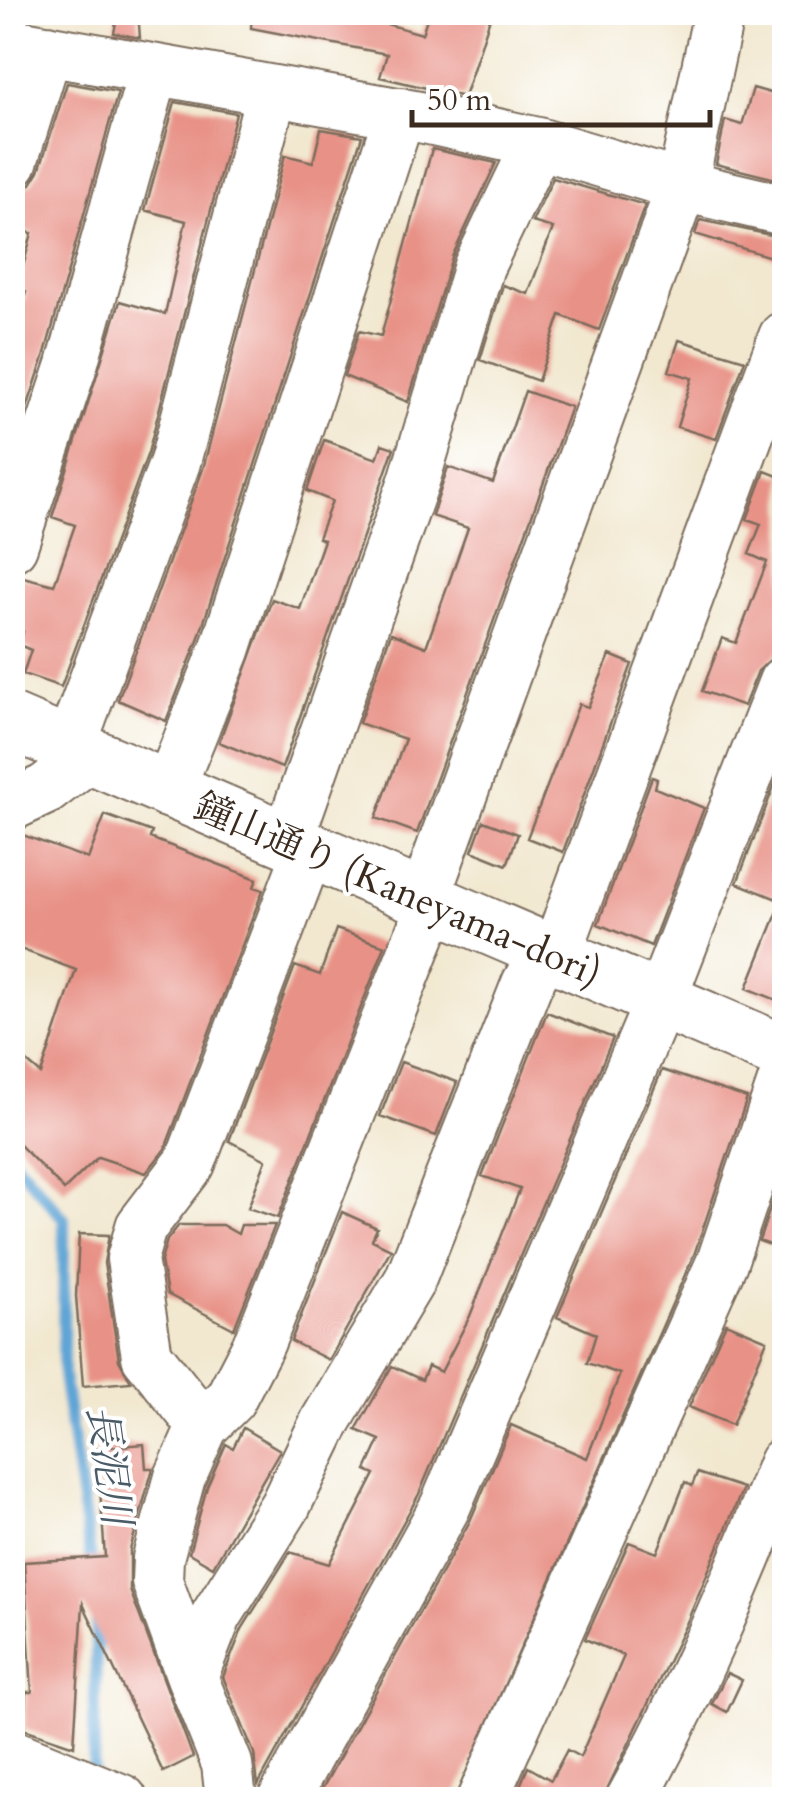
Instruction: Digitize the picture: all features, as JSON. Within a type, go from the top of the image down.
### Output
[{"type":"main road","name":"鐘山通り (Kaneyama-dori)","points":[[12,722],[784,1053]]},
{"type":"street","points":[[231,1800],[227,1764],[157,1580],[158,1558],[180,1477],[202,1426],[230,1399],[260,1342],[428,903],[682,186],[719,12]]},
{"type":"street","points":[[12,162],[30,47],[400,113],[538,143],[682,186],[784,210]]},
{"type":"street","points":[[12,546],[72,365],[154,70]]},
{"type":"street","points":[[12,805],[46,789],[79,752],[175,462],[272,91]]},
{"type":"street","points":[[168,792],[224,650],[400,113]]},
{"type":"street","points":[[202,1426],[147,1356],[132,1259],[142,1228],[190,1163],[298,847],[479,266],[538,143]]},
{"type":"street","points":[[192,1678],[216,1616],[285,1506],[326,1421],[410,1280],[527,984],[550,955],[784,337]]},
{"type":"street","points":[[283,1800],[444,1507],[660,1000],[784,682]]},
{"type":"street","points":[[482,1800],[722,1262],[784,1078]]},
{"type":"street","points":[[631,1800],[730,1596],[784,1463]]},
{"type":"street","points":[[12,1755],[122,1800]]},
{"type":"building","points":[[118,12],[138,12],[140,38],[114,33]]},
{"type":"building","points":[[252,12],[344,12],[422,34],[429,12],[492,12],[464,97],[380,77],[387,54],[251,28]]},
{"type":"building","points":[[67,83],[118,92],[44,357],[12,453],[12,340],[26,292],[17,289],[32,233],[12,230],[12,190],[31,184],[39,171]]},
{"type":"building","points":[[753,88],[784,97],[784,181],[716,164],[725,120],[742,125]]},
{"type":"building","points":[[175,102],[236,113],[148,453],[61,687],[23,674],[31,650],[19,645],[23,632],[12,630],[12,574],[54,585],[75,525],[52,517],[120,301],[165,314],[186,221],[145,210]]},
{"type":"building","points":[[321,129],[362,136],[198,640],[166,721],[118,700],[203,469],[285,155],[313,162]]},
{"type":"building","points":[[432,149],[496,163],[452,257],[408,402],[344,376],[359,331],[381,336]]},
{"type":"building","points":[[553,178],[645,205],[599,330],[560,315],[538,381],[480,360],[503,285],[528,294],[553,228],[532,222]]},
{"type":"building","points":[[700,220],[784,238],[784,261],[695,234]]},
{"type":"building","points":[[679,340],[745,360],[716,439],[677,427],[692,378],[669,371]]},
{"type":"building","points":[[525,391],[571,407],[417,833],[376,818],[405,739],[359,723],[391,633],[426,647],[468,528],[432,516],[448,467],[493,483]]},
{"type":"building","points":[[324,440],[377,459],[382,444],[394,448],[282,768],[219,742],[272,599],[300,609],[324,540],[318,538],[332,501],[307,491]]},
{"type":"building","points":[[783,470],[784,648],[758,671],[744,706],[702,691],[722,638],[736,643],[767,562],[749,554],[761,524],[747,519],[765,471],[780,477]]},
{"type":"building","points":[[610,655],[632,664],[563,852],[527,838],[579,704],[588,707]]},
{"type":"building","points":[[784,760],[784,1003],[747,988],[782,901],[737,883]]},
{"type":"building","points":[[652,777],[657,779],[655,788],[704,808],[651,946],[598,924]]},
{"type":"building","points":[[105,815],[152,832],[150,838],[257,879],[254,887],[263,890],[165,1149],[146,1173],[98,1157],[64,1190],[12,1137],[12,1049],[41,1074],[76,970],[12,946],[12,859],[23,835],[88,859]]},
{"type":"building","points":[[483,821],[518,834],[507,865],[472,851]]},
{"type":"building","points":[[336,929],[385,946],[278,1218],[248,1208],[266,1160],[229,1141],[295,966],[320,975]]},
{"type":"building","points":[[547,1012],[613,1038],[419,1494],[258,1785],[254,1753],[223,1677],[242,1629],[290,1552],[329,1564],[375,1474],[366,1470],[380,1440],[356,1430],[392,1366],[422,1380],[428,1366],[441,1372],[470,1316],[520,1189],[482,1176]]},
{"type":"building","points":[[401,1062],[457,1082],[436,1136],[380,1116]]},
{"type":"building","points":[[662,1070],[747,1098],[695,1252],[454,1800],[316,1800],[470,1521],[511,1425],[587,1458],[620,1374],[587,1363],[596,1334],[557,1317]]},
{"type":"building","points":[[778,1185],[784,1187],[784,1250],[759,1241]]},
{"type":"building","points":[[342,1212],[377,1228],[372,1240],[391,1249],[329,1360],[291,1341]]},
{"type":"building","points":[[179,1225],[222,1225],[238,1234],[241,1225],[275,1225],[234,1329],[167,1294],[161,1261],[167,1240]]},
{"type":"building","points":[[79,1234],[109,1235],[104,1263],[119,1360],[131,1382],[83,1386],[76,1296]]},
{"type":"building","points":[[726,1323],[767,1340],[732,1425],[689,1407]]},
{"type":"building","points":[[243,1428],[280,1450],[213,1567],[189,1553],[207,1487],[226,1444],[233,1448]]},
{"type":"building","points":[[144,1444],[146,1468],[153,1468],[130,1550],[130,1590],[193,1757],[163,1772],[83,1604],[74,1746],[24,1729],[26,1692],[32,1692],[24,1562],[105,1557],[97,1448]]},
{"type":"building","points":[[697,1473],[743,1488],[687,1622],[602,1800],[514,1800],[528,1767],[551,1780],[567,1750],[580,1757],[624,1656],[585,1639],[629,1542],[657,1553],[685,1482],[692,1486]]},
{"type":"building","points":[[727,1673],[742,1680],[727,1712],[712,1704]]},
{"type":"waterway","name":"長泥川","points":[[12,1158],[64,1219],[63,1374],[93,1575]]},
{"type":"waterway","name":"長泥川","points":[[93,1774],[97,1619]]}]
